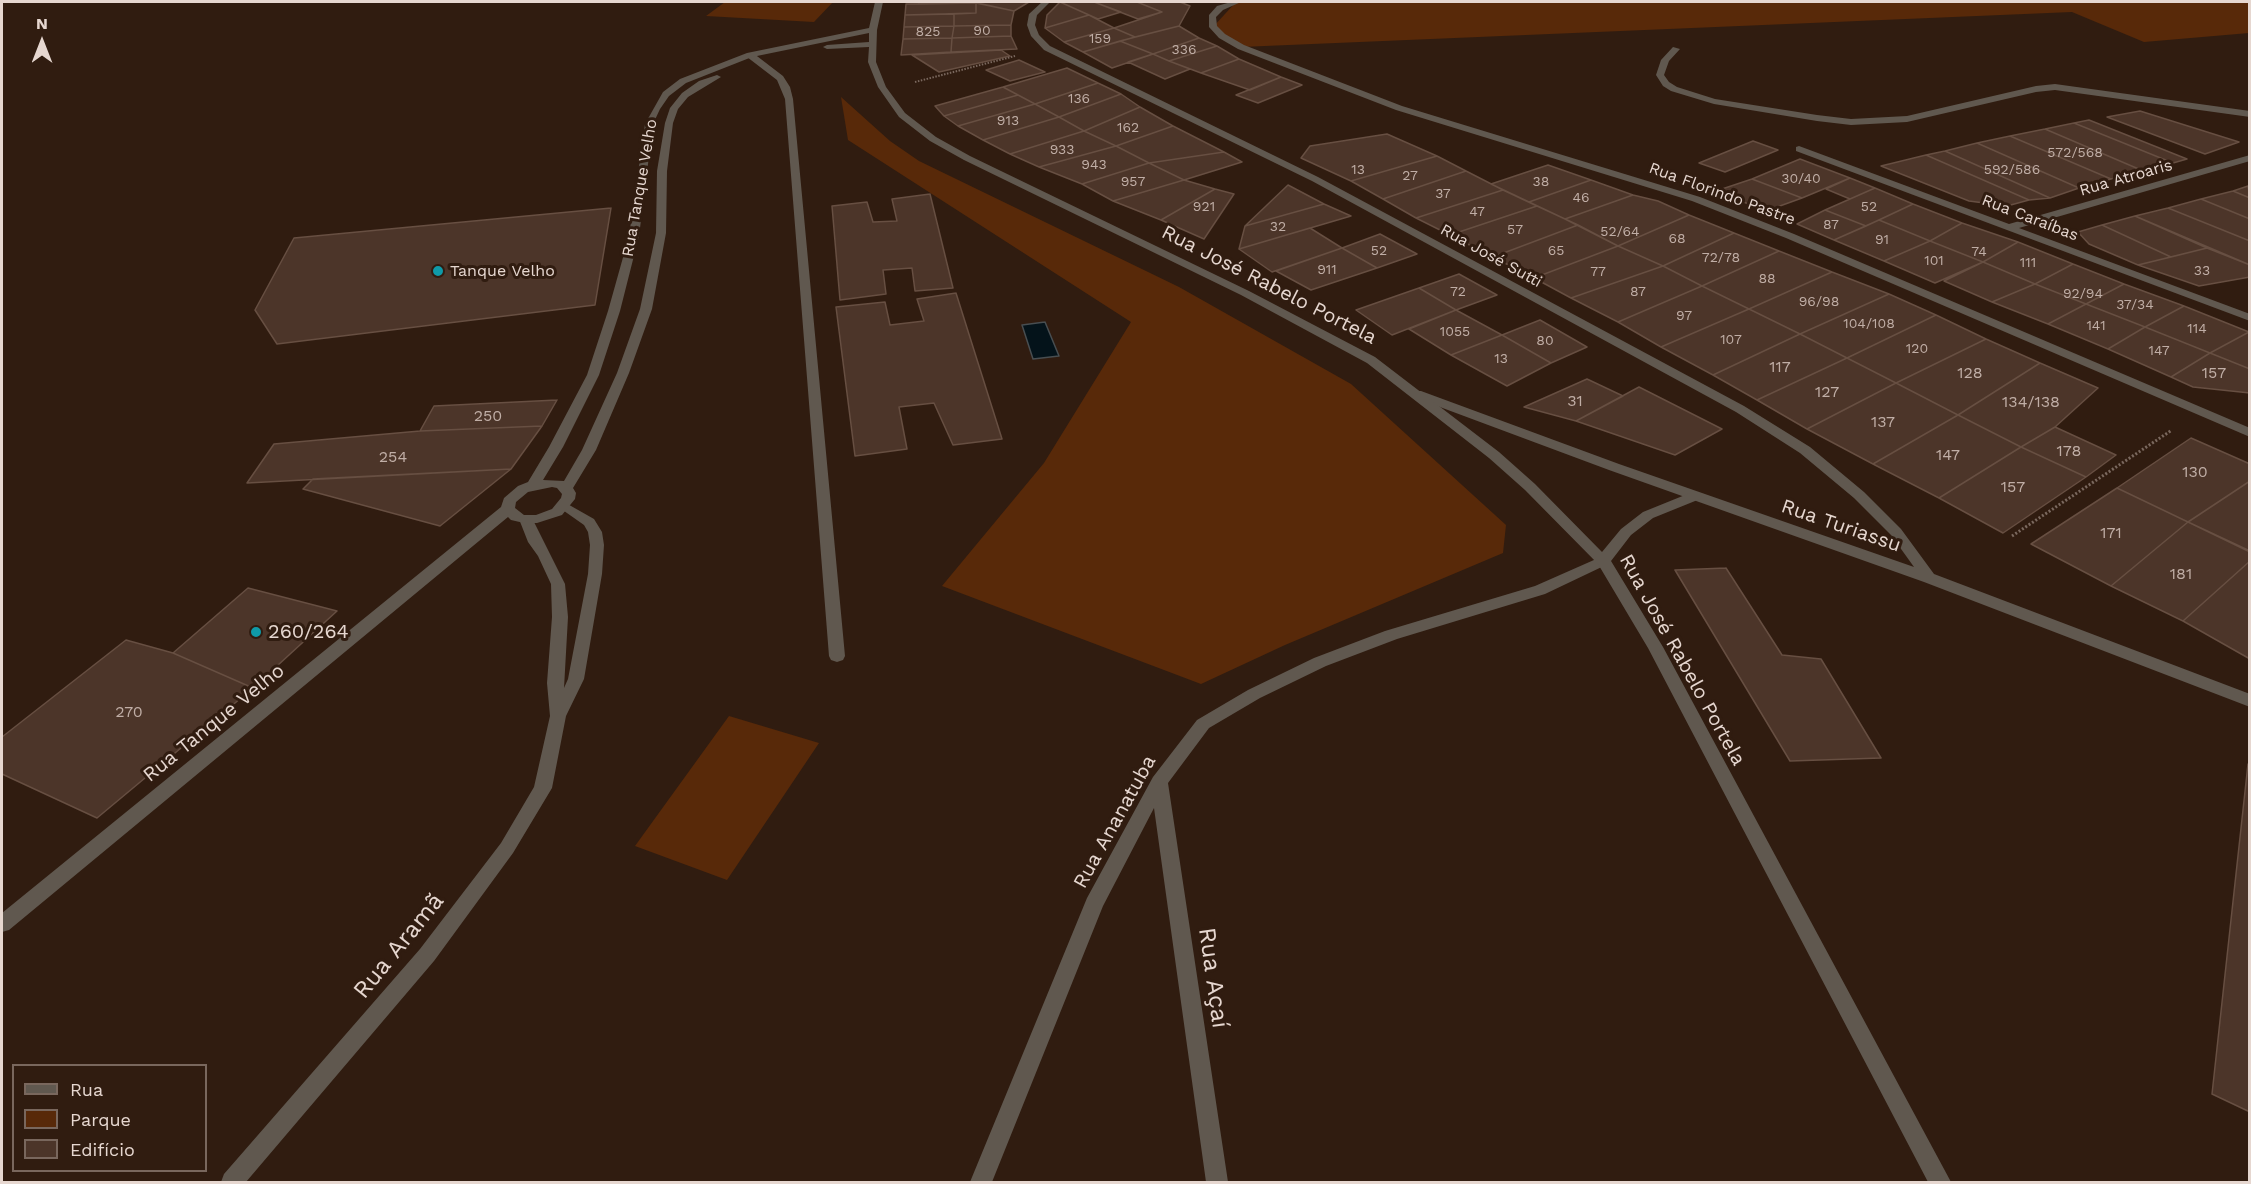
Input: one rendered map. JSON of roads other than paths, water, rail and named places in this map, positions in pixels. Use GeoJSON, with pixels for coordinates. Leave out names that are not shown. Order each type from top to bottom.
{"type":"FeatureCollection","features":[{"type":"Feature","properties":{"kind":"street","name":"Rua José Rabelo Portela"},"geometry":{"type":"LineString","coordinates":[[879,2],[873,30],[872,62],[882,87],[902,115],[933,139],[967,158],[1313,327],[1371,360],[1417,394],[1530,487],[1603,561],[1654,647],[1940,1182]]}},
{"type":"Feature","properties":{"kind":"street","name":"Rua José Sutti"},"geometry":{"type":"LineString","coordinates":[[1046,2],[1033,14],[1030,25],[1035,36],[1047,48],[1315,179],[1740,409],[1804,450],[1896,532],[1929,578]]}},
{"type":"Feature","properties":{"kind":"street","name":"Rua Florindo Pastre"},"geometry":{"type":"LineString","coordinates":[[1237,2],[1220,8],[1212,17],[1213,27],[1221,36],[1241,47],[1319,80],[1399,108],[1696,199],[1790,236],[2247,430]]}},
{"type":"Feature","properties":{"kind":"street","name":"Rua Tanque Velho"},"geometry":{"type":"LineString","coordinates":[[2,924],[508,509],[509,501],[515,494],[533,485],[556,447],[593,375],[614,311],[634,236],[649,124],[666,94],[683,81],[755,59],[873,30]]}},
{"type":"Feature","properties":{"kind":"street","name":"Rua Tanque Velho"},"geometry":{"type":"LineString","coordinates":[[566,488],[594,439],[623,374],[646,309],[662,233],[662,171],[669,123],[674,108],[685,94],[702,83],[755,59],[820,48],[872,44]]}},
{"type":"Feature","properties":{"kind":"street"},"geometry":{"type":"LineString","coordinates":[[1677,49],[1665,60],[1660,75],[1666,84],[1674,89],[1714,101],[1851,122],[1907,119],[2036,88],[2055,87],[2250,114]]}},
{"type":"Feature","properties":{"kind":"street"},"geometry":{"type":"LineString","coordinates":[[755,59],[780,78],[789,99],[837,656]]}},
{"type":"Feature","properties":{"kind":"street","name":"Rua Caraíbas"},"geometry":{"type":"LineString","coordinates":[[1799,149],[2250,318]]}},
{"type":"Feature","properties":{"kind":"street","name":"Rua Atroaris"},"geometry":{"type":"LineString","coordinates":[[2011,227],[2250,158]]}},
{"type":"Feature","properties":{"kind":"street","name":"Rua Turiassu"},"geometry":{"type":"LineString","coordinates":[[1417,394],[1695,496],[1929,578],[2250,701]]}},
{"type":"Feature","properties":{"kind":"street"},"geometry":{"type":"LineString","coordinates":[[508,509],[516,517],[526,519],[547,516],[564,506],[569,493],[566,488],[552,483],[533,485]]}},
{"type":"Feature","properties":{"kind":"street"},"geometry":{"type":"LineString","coordinates":[[1603,561],[1626,532],[1648,515],[1695,496]]}},
{"type":"Feature","properties":{"kind":"street","name":"Rua Aramã"},"geometry":{"type":"LineString","coordinates":[[232,1182],[427,955],[507,848],[543,788],[558,716],[576,679],[595,574],[597,545],[595,532],[589,522],[564,506]]}},
{"type":"Feature","properties":{"kind":"street","name":"Rua Aramã"},"geometry":{"type":"LineString","coordinates":[[526,519],[535,542],[545,555],[558,584],[560,617],[555,683],[558,716]]}},
{"type":"Feature","properties":{"kind":"street","name":"Rua Ananatuba"},"geometry":{"type":"LineString","coordinates":[[981,1182],[1094,904],[1159,782],[1203,724],[1254,694],[1320,662],[1392,635],[1540,590],[1603,561]]}},
{"type":"Feature","properties":{"kind":"street","name":"Rua Açaí"},"geometry":{"type":"LineString","coordinates":[[1159,782],[1216,1182]]}},
{"type":"Feature","properties":{"kind":"place","name":"Tanque Velho"},"geometry":{"type":"Point","coordinates":[438,271]}},
{"type":"Feature","properties":{"kind":"place","name":"260/264"},"geometry":{"type":"Point","coordinates":[256,632]}}]}
